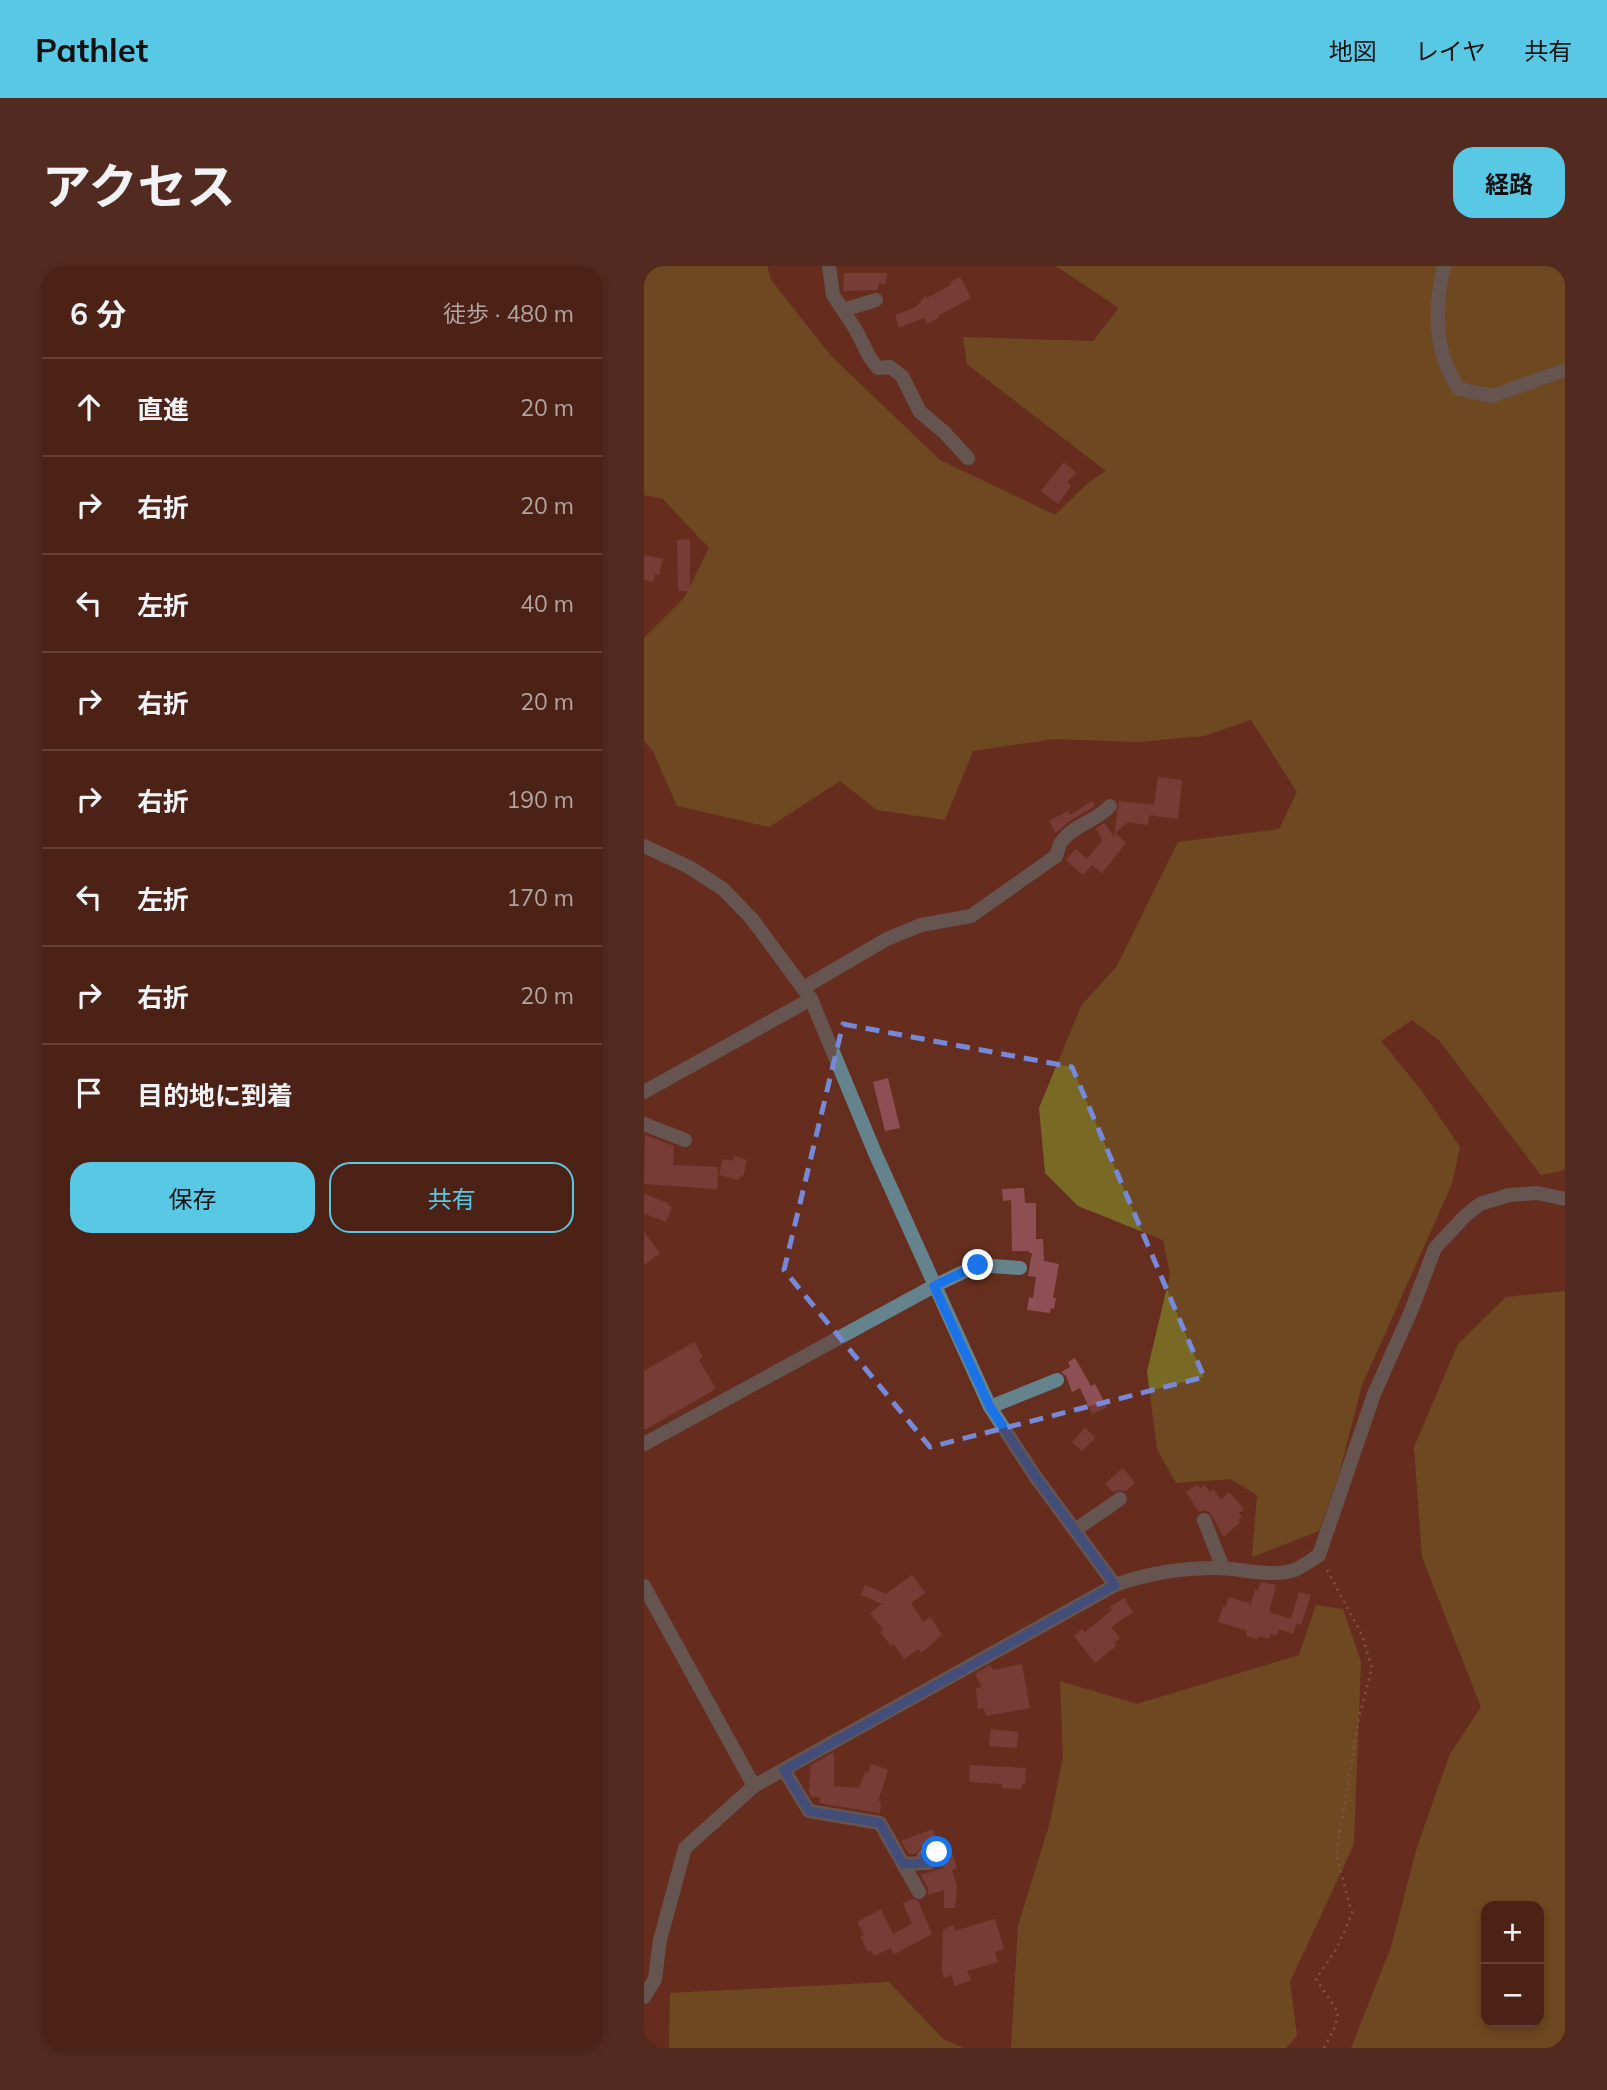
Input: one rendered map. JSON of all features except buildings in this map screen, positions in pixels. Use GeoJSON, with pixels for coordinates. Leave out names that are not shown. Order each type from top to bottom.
{"type":"FeatureCollection","features":[{"type":"Feature","properties":{"kind":"street"},"geometry":{"type":"LineString","coordinates":[[829,266],[833,295],[870,358],[878,368],[890,367],[902,376],[920,412],[944,432],[968,458]]}},
{"type":"Feature","properties":{"kind":"street"},"geometry":{"type":"LineString","coordinates":[[1444,266],[1436,329],[1448,374],[1459,389],[1492,396],[1565,370]]}},
{"type":"Feature","properties":{"kind":"street"},"geometry":{"type":"LineString","coordinates":[[843,310],[876,300]]}},
{"type":"Feature","properties":{"kind":"street"},"geometry":{"type":"LineString","coordinates":[[644,1092],[807,993],[887,939],[921,925],[971,916],[1056,856],[1062,840],[1101,816],[1110,806]]}},
{"type":"Feature","properties":{"kind":"street"},"geometry":{"type":"LineString","coordinates":[[644,846],[689,867],[723,889],[752,919],[807,993],[875,1153],[990,1407],[1035,1476],[1115,1585]]}},
{"type":"Feature","properties":{"kind":"street"},"geometry":{"type":"LineString","coordinates":[[644,1125],[685,1140]]}},
{"type":"Feature","properties":{"kind":"street"},"geometry":{"type":"LineString","coordinates":[[644,1997],[655,1979],[660,1940],[685,1849],[754,1786],[1115,1585],[1156,1573],[1223,1568],[1249,1572],[1292,1571],[1319,1555],[1374,1394],[1411,1311],[1435,1248],[1480,1204],[1509,1195],[1537,1193],[1565,1199]]}},
{"type":"Feature","properties":{"kind":"street"},"geometry":{"type":"LineString","coordinates":[[644,1444],[934,1286],[978,1265],[1020,1268]]}},
{"type":"Feature","properties":{"kind":"street"},"geometry":{"type":"LineString","coordinates":[[990,1407],[1057,1380]]}},
{"type":"Feature","properties":{"kind":"street"},"geometry":{"type":"LineString","coordinates":[[1074,1530],[1120,1499]]}},
{"type":"Feature","properties":{"kind":"street"},"geometry":{"type":"LineString","coordinates":[[1204,1520],[1223,1568]]}},
{"type":"Feature","properties":{"kind":"street"},"geometry":{"type":"LineString","coordinates":[[644,1586],[754,1786]]}},
{"type":"Feature","properties":{"kind":"street"},"geometry":{"type":"LineString","coordinates":[[784,1770],[809,1811],[880,1823],[919,1892]]}},
{"type":"Feature","properties":{"kind":"street"},"geometry":{"type":"LineString","coordinates":[[903,1864],[928,1863],[924,1856],[937,1852]]}},
{"type":"Feature","properties":{"kind":"path"},"geometry":{"type":"LineString","coordinates":[[1319,1555],[1362,1635],[1372,1668],[1359,1717],[1336,1854],[1352,1913],[1337,1948],[1317,1979],[1338,2012],[1335,2027],[1324,2048]]}},
{"type":"Feature","properties":{"kind":"highlighted area"},"geometry":{"type":"Polygon","coordinates":[[[843,1024],[1072,1067],[1204,1377],[930,1447],[784,1270],[843,1024]]]}},
{"type":"Feature","properties":{"kind":"shaded area"},"geometry":{"type":"Polygon","coordinates":[[[644,266],[767,266],[771,280],[831,356],[940,460],[1055,515],[1088,483],[1106,471],[967,364],[963,337],[1093,341],[1119,308],[1056,266],[1565,266],[1565,1170],[1541,1175],[1439,1040],[1412,1020],[1381,1041],[1421,1090],[1460,1147],[1452,1184],[1362,1385],[1339,1474],[1319,1531],[1252,1557],[1257,1495],[1230,1479],[1176,1483],[1157,1449],[1147,1371],[1170,1275],[1163,1240],[1078,1206],[1045,1173],[1039,1108],[1081,1006],[1117,966],[1178,842],[1279,829],[1297,792],[1251,720],[1204,736],[1138,742],[1054,739],[973,751],[945,820],[877,810],[840,781],[769,827],[677,806],[653,751],[644,741],[644,638],[684,598],[709,548],[663,499],[644,495],[644,266]]]}},
{"type":"Feature","properties":{"kind":"shaded area"},"geometry":{"type":"Polygon","coordinates":[[[1565,1291],[1565,2048],[1351,2048],[1391,1947],[1417,1847],[1450,1754],[1481,1707],[1422,1557],[1414,1447],[1458,1344],[1506,1297],[1565,1291]]]}},
{"type":"Feature","properties":{"kind":"shaded area"},"geometry":{"type":"Polygon","coordinates":[[[1316,1605],[1343,1609],[1361,1662],[1354,1844],[1290,1982],[1297,2036],[1286,2048],[1011,2048],[1018,1926],[1050,1822],[1063,1757],[1060,1681],[1137,1704],[1299,1655],[1316,1605]]]}},
{"type":"Feature","properties":{"kind":"shaded area"},"geometry":{"type":"Polygon","coordinates":[[[889,1982],[943,2039],[964,2048],[669,2048],[670,1993],[889,1982]]]}},
{"type":"Feature","properties":{"kind":"route"},"geometry":{"type":"LineString","coordinates":[[937,1852],[924,1856],[928,1863],[903,1864],[880,1823],[809,1811],[784,1770],[1115,1585],[1035,1476],[990,1407],[934,1286],[978,1265]]}}]}
